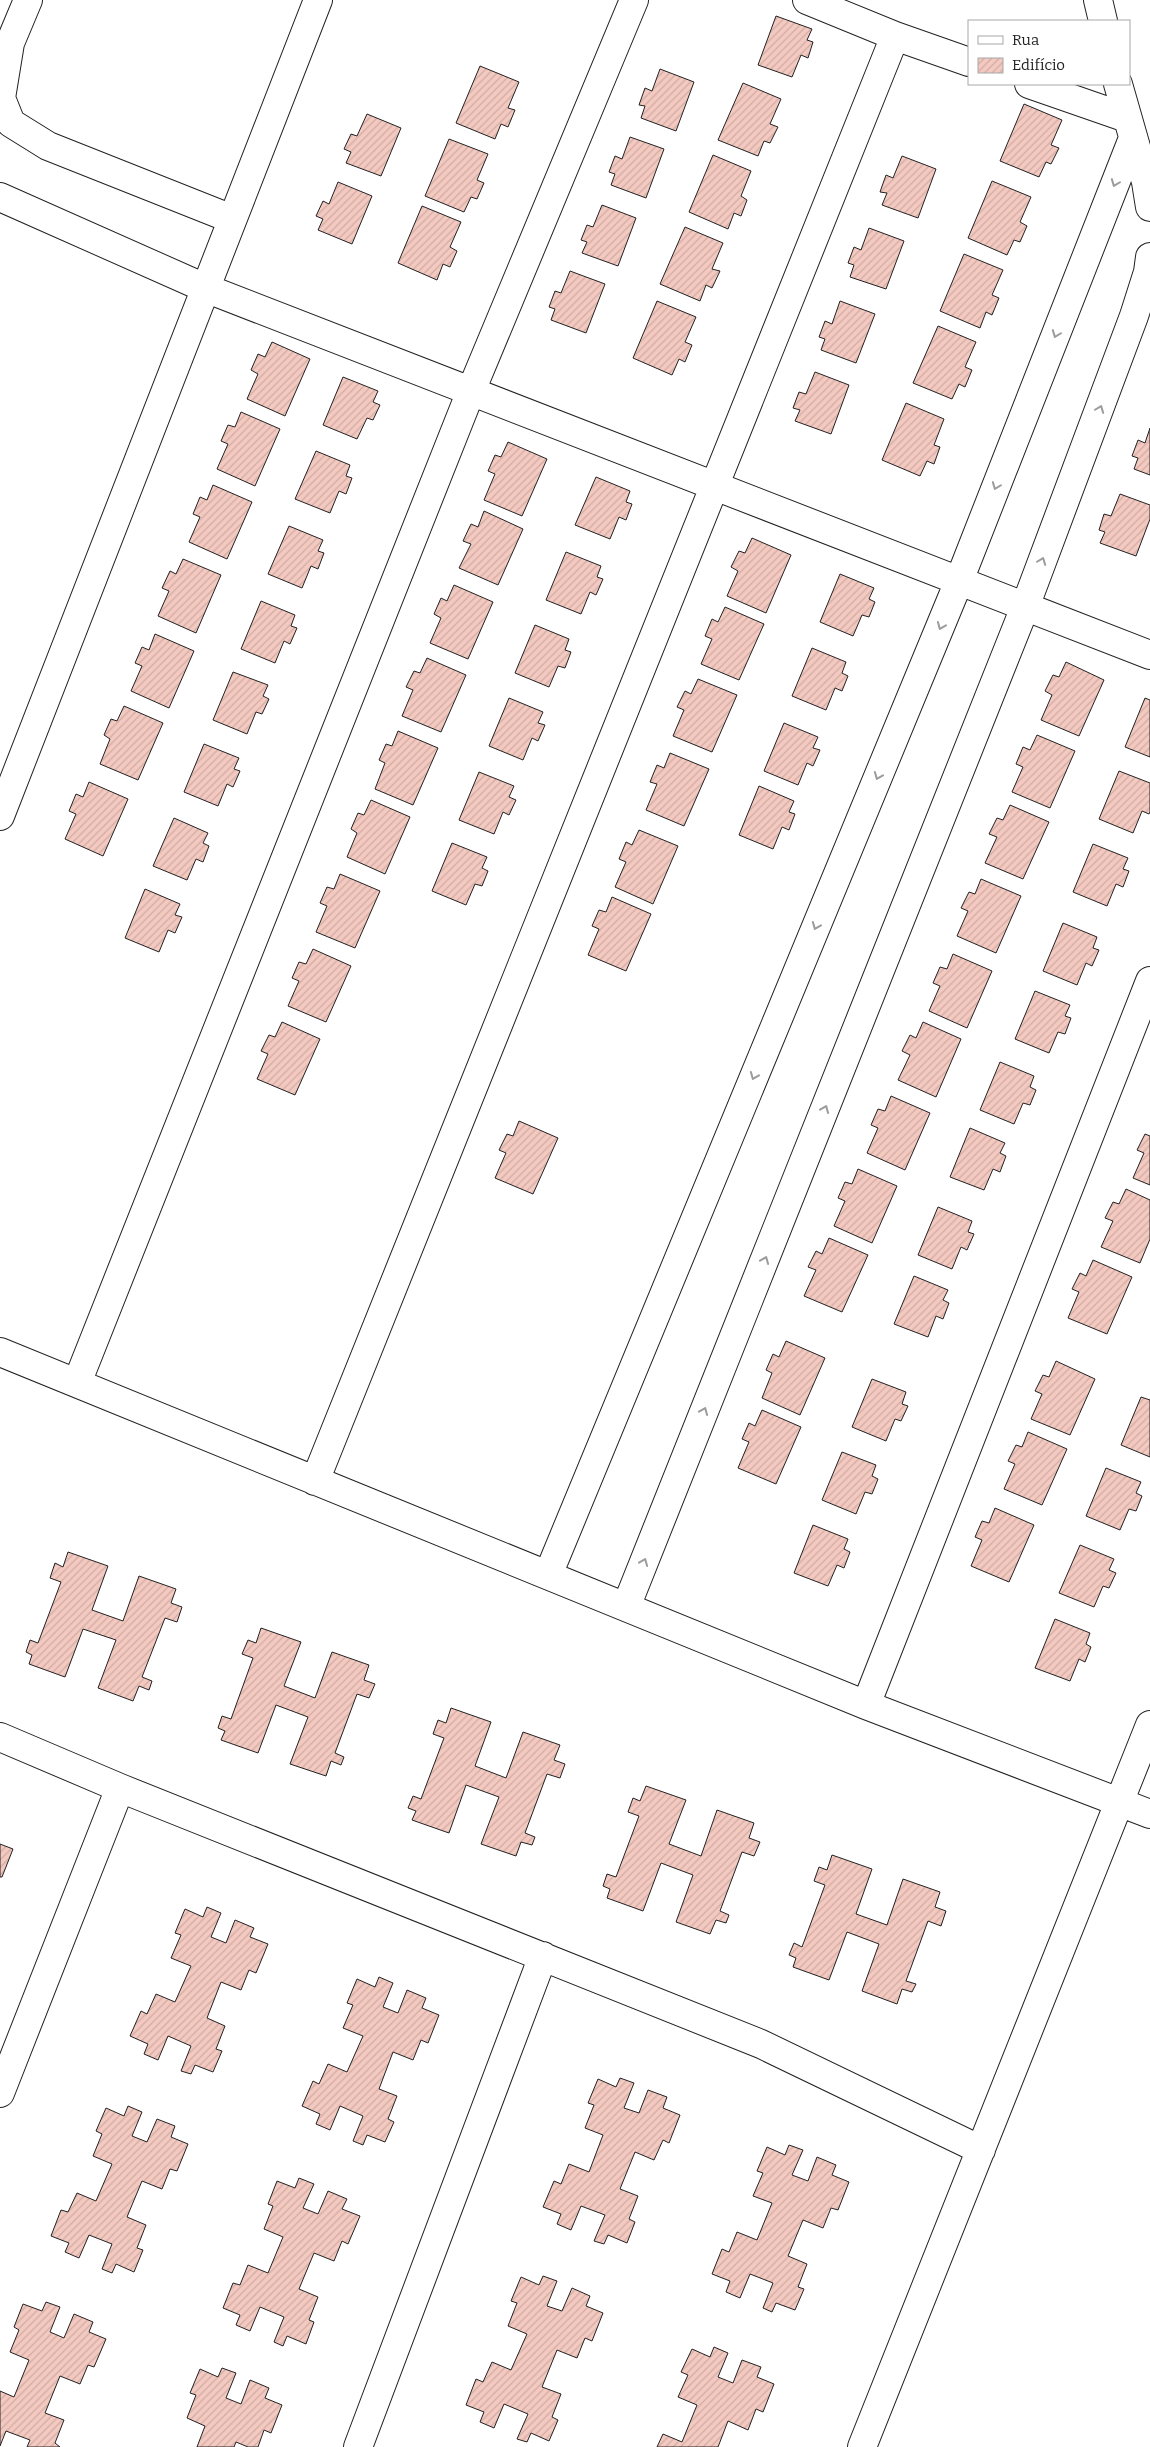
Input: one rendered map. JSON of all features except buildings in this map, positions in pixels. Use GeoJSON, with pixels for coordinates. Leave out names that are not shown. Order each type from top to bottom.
{"type":"FeatureCollection","features":[{"type":"Feature","properties":{"kind":"street"},"geometry":{"type":"LineString","coordinates":[[28,0],[10,43],[0,98],[6,120],[48,146],[232,219]]}},
{"type":"Feature","properties":{"kind":"street"},"geometry":{"type":"LineString","coordinates":[[0,816],[318,0]]}},
{"type":"Feature","properties":{"kind":"street"},"geometry":{"type":"LineString","coordinates":[[77,1383],[471,391],[634,0]]}},
{"type":"Feature","properties":{"kind":"street"},"geometry":{"type":"LineString","coordinates":[[807,0],[895,36],[968,62]]}},
{"type":"Feature","properties":{"kind":"street"},"geometry":{"type":"LineString","coordinates":[[1098,0],[1104,20]]}},
{"type":"Feature","properties":{"kind":"street"},"geometry":{"type":"LineString","coordinates":[[315,1480],[895,36]]}},
{"type":"Feature","properties":{"kind":"street"},"geometry":{"type":"LineString","coordinates":[[1031,85],[1130,128]]}},
{"type":"Feature","properties":{"kind":"street"},"geometry":{"type":"LineString","coordinates":[[1118,85],[1146,182],[1150,207]]}},
{"type":"Feature","properties":{"kind":"street"},"geometry":{"type":"LineString","coordinates":[[548,1576],[959,581],[1130,128]]}},
{"type":"Feature","properties":{"kind":"street"},"geometry":{"type":"LineString","coordinates":[[0,197],[206,288],[1150,655]]}},
{"type":"Feature","properties":{"kind":"street"},"geometry":{"type":"LineString","coordinates":[[626,1607],[1025,607],[1134,316],[1148,272],[1150,257]]}},
{"type":"Feature","properties":{"kind":"street"},"geometry":{"type":"LineString","coordinates":[[866,1705],[1150,981]]}},
{"type":"Feature","properties":{"kind":"street"},"geometry":{"type":"LineString","coordinates":[[0,1352],[866,1705],[1150,1814]]}},
{"type":"Feature","properties":{"kind":"street"},"geometry":{"type":"LineString","coordinates":[[862,2447],[1150,1725]]}},
{"type":"Feature","properties":{"kind":"street"},"geometry":{"type":"LineString","coordinates":[[0,1737],[120,1788],[761,2044],[981,2150]]}},
{"type":"Feature","properties":{"kind":"street"},"geometry":{"type":"LineString","coordinates":[[0,2093],[120,1788]]}},
{"type":"Feature","properties":{"kind":"street"},"geometry":{"type":"LineString","coordinates":[[358,2447],[543,1956]]}}]}
